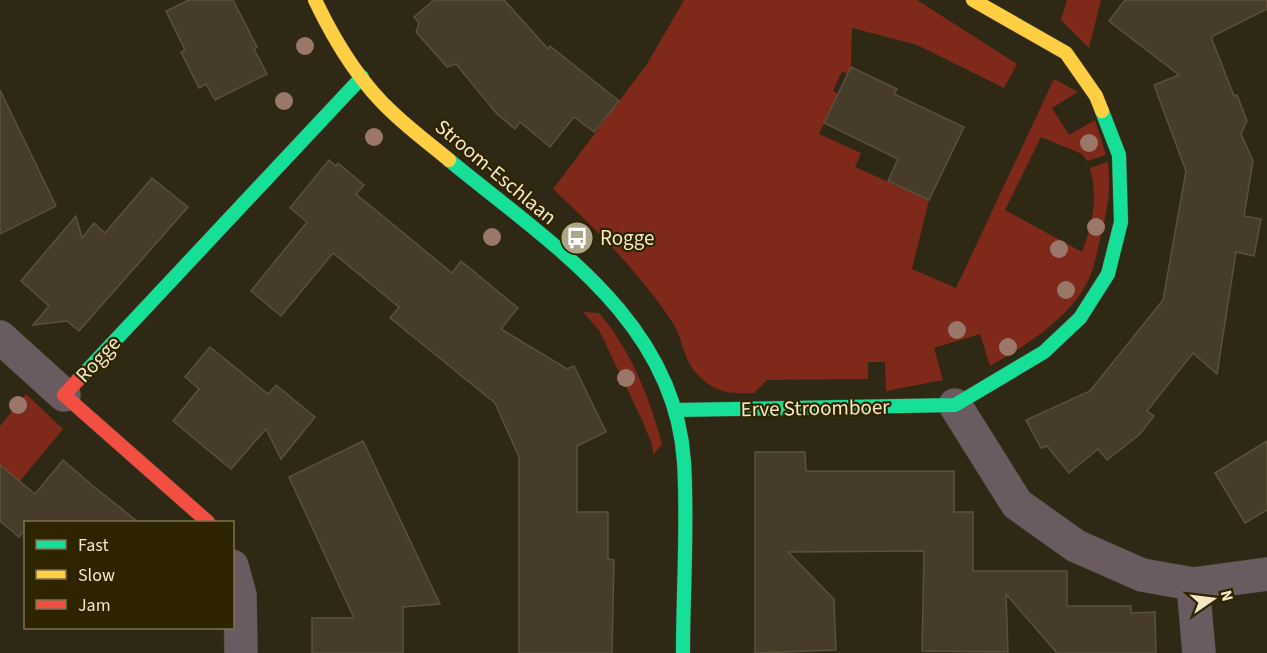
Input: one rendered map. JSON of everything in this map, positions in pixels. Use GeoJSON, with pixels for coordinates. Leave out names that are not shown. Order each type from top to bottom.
{"type":"FeatureCollection","features":[{"type":"Feature","properties":{"kind":"street","name":"Stroom-Eschlaan"},"geometry":{"type":"LineString","coordinates":[[315,0],[330,31],[362,77],[391,112],[597,282],[632,324],[660,370],[675,410],[684,462],[683,653]]}},
{"type":"Feature","properties":{"kind":"street","name":"Erve Stroomboer"},"geometry":{"type":"LineString","coordinates":[[675,410],[955,405],[1044,352],[1080,318],[1108,274],[1121,222],[1119,155],[1096,96],[1066,53],[973,0]]}},
{"type":"Feature","properties":{"kind":"street","name":"Rogge"},"geometry":{"type":"LineString","coordinates":[[207,521],[64,395],[362,77]]}},
{"type":"Feature","properties":{"kind":"street"},"geometry":{"type":"LineString","coordinates":[[0,337],[64,395]]}},
{"type":"Feature","properties":{"kind":"street"},"geometry":{"type":"LineString","coordinates":[[955,405],[1017,504],[1076,546],[1142,575],[1193,584],[1246,579],[1267,574]]}},
{"type":"Feature","properties":{"kind":"street"},"geometry":{"type":"LineString","coordinates":[[234,573],[240,595],[241,653]]}},
{"type":"Feature","properties":{"kind":"street"},"geometry":{"type":"LineString","coordinates":[[1193,584],[1200,653]]}},
{"type":"Feature","properties":{"kind":"shaded area"},"geometry":{"type":"Polygon","coordinates":[[[684,0],[917,0],[1017,64],[1004,88],[917,45],[852,28],[851,67],[847,74],[842,71],[833,91],[838,94],[819,134],[861,153],[855,167],[929,200],[912,269],[956,288],[1054,79],[1078,92],[1052,108],[1069,135],[1095,120],[1106,155],[1087,161],[1082,154],[1041,137],[1005,210],[1082,252],[1089,231],[1094,200],[1090,168],[1108,162],[1108,199],[1096,258],[1085,286],[1075,301],[1049,327],[1019,349],[990,366],[980,334],[934,348],[943,380],[886,391],[885,362],[868,362],[868,379],[767,380],[754,393],[722,391],[709,385],[692,368],[673,323],[632,269],[553,189],[647,64],[684,0]]]}},
{"type":"Feature","properties":{"kind":"shaded area"},"geometry":{"type":"Polygon","coordinates":[[[1067,0],[1101,0],[1089,48],[1061,20],[1067,0]]]}},
{"type":"Feature","properties":{"kind":"shaded area"},"geometry":{"type":"Polygon","coordinates":[[[583,312],[599,313],[621,343],[638,375],[662,444],[653,455],[652,444],[641,418],[599,330],[583,312]]]}},
{"type":"Feature","properties":{"kind":"shaded area"},"geometry":{"type":"Polygon","coordinates":[[[26,394],[63,429],[0,505],[0,426],[26,394]]]}},
{"type":"Feature","properties":{"kind":"building"},"geometry":{"type":"Polygon","coordinates":[[[189,0],[233,0],[257,47],[254,49],[267,74],[215,100],[206,84],[199,88],[181,52],[185,50],[166,11],[189,0]]]}},
{"type":"Feature","properties":{"kind":"building"},"geometry":{"type":"Polygon","coordinates":[[[434,0],[504,0],[548,49],[550,46],[619,101],[594,132],[574,117],[550,147],[520,122],[515,129],[497,114],[456,64],[447,67],[416,32],[419,23],[414,17],[434,0]]]}},
{"type":"Feature","properties":{"kind":"building"},"geometry":{"type":"Polygon","coordinates":[[[1125,0],[1267,0],[1267,9],[1211,37],[1234,96],[1237,95],[1247,121],[1241,134],[1253,161],[1244,216],[1261,219],[1254,256],[1236,252],[1217,374],[1193,353],[1147,411],[1154,416],[1140,434],[1107,460],[1098,449],[1069,473],[1047,446],[1041,448],[1026,420],[1090,391],[1163,300],[1186,171],[1154,85],[1179,75],[1109,21],[1125,0]]]}},
{"type":"Feature","properties":{"kind":"building"},"geometry":{"type":"Polygon","coordinates":[[[851,67],[897,89],[894,94],[964,127],[929,200],[888,181],[898,159],[824,123],[851,67]]]}},
{"type":"Feature","properties":{"kind":"building"},"geometry":{"type":"Polygon","coordinates":[[[0,90],[56,206],[0,234],[0,90]]]}},
{"type":"Feature","properties":{"kind":"building"},"geometry":{"type":"Polygon","coordinates":[[[329,160],[336,166],[338,163],[364,185],[356,194],[452,273],[461,261],[518,308],[501,329],[567,369],[574,366],[606,432],[577,446],[577,512],[608,512],[608,559],[614,560],[612,653],[519,653],[519,457],[495,403],[390,318],[399,307],[333,253],[281,316],[251,291],[307,222],[290,208],[329,160]]]}},
{"type":"Feature","properties":{"kind":"building"},"geometry":{"type":"Polygon","coordinates":[[[152,178],[188,207],[79,331],[67,321],[33,325],[49,306],[21,281],[76,216],[82,238],[94,223],[105,233],[152,178]]]}},
{"type":"Feature","properties":{"kind":"building"},"geometry":{"type":"Polygon","coordinates":[[[210,347],[268,394],[276,385],[315,417],[281,459],[266,429],[231,469],[173,421],[199,389],[185,377],[210,347]]]}},
{"type":"Feature","properties":{"kind":"building"},"geometry":{"type":"Polygon","coordinates":[[[363,441],[440,604],[403,607],[403,653],[312,653],[312,618],[354,618],[289,477],[363,441]]]}},
{"type":"Feature","properties":{"kind":"building"},"geometry":{"type":"Polygon","coordinates":[[[1267,441],[1267,510],[1245,523],[1215,473],[1267,441]]]}},
{"type":"Feature","properties":{"kind":"building"},"geometry":{"type":"Polygon","coordinates":[[[755,452],[805,452],[806,471],[954,471],[954,512],[973,512],[973,571],[1067,571],[1067,606],[1131,606],[1131,613],[1155,612],[1156,653],[1057,653],[1006,594],[1008,652],[922,651],[924,551],[788,552],[834,599],[836,650],[755,653],[755,452]]]}},
{"type":"Feature","properties":{"kind":"building"},"geometry":{"type":"Polygon","coordinates":[[[63,460],[137,521],[24,521],[24,531],[19,537],[0,521],[0,465],[35,494],[63,460]]]}},
{"type":"Feature","properties":{"kind":"traffic: fast"},"geometry":{"type":"LineString","coordinates":[[78,380],[362,77]]}},
{"type":"Feature","properties":{"kind":"traffic: fast"},"geometry":{"type":"LineString","coordinates":[[675,410],[955,405],[1044,352],[1080,318],[1108,274],[1121,222],[1119,155],[1102,111]]}},
{"type":"Feature","properties":{"kind":"traffic: fast"},"geometry":{"type":"LineString","coordinates":[[449,160],[564,254],[600,288],[632,326],[657,366],[675,412],[684,462],[683,653]]}},
{"type":"Feature","properties":{"kind":"traffic: slow"},"geometry":{"type":"LineString","coordinates":[[315,0],[339,45],[359,75],[400,119],[449,160]]}},
{"type":"Feature","properties":{"kind":"traffic: slow"},"geometry":{"type":"LineString","coordinates":[[973,0],[1066,53],[1096,96],[1102,111]]}},
{"type":"Feature","properties":{"kind":"traffic: jam"},"geometry":{"type":"LineString","coordinates":[[78,380],[64,395],[207,521]]}},
{"type":"Feature","properties":{"kind":"place","name":"Rogge"},"geometry":{"type":"Point","coordinates":[577,238]}}]}
